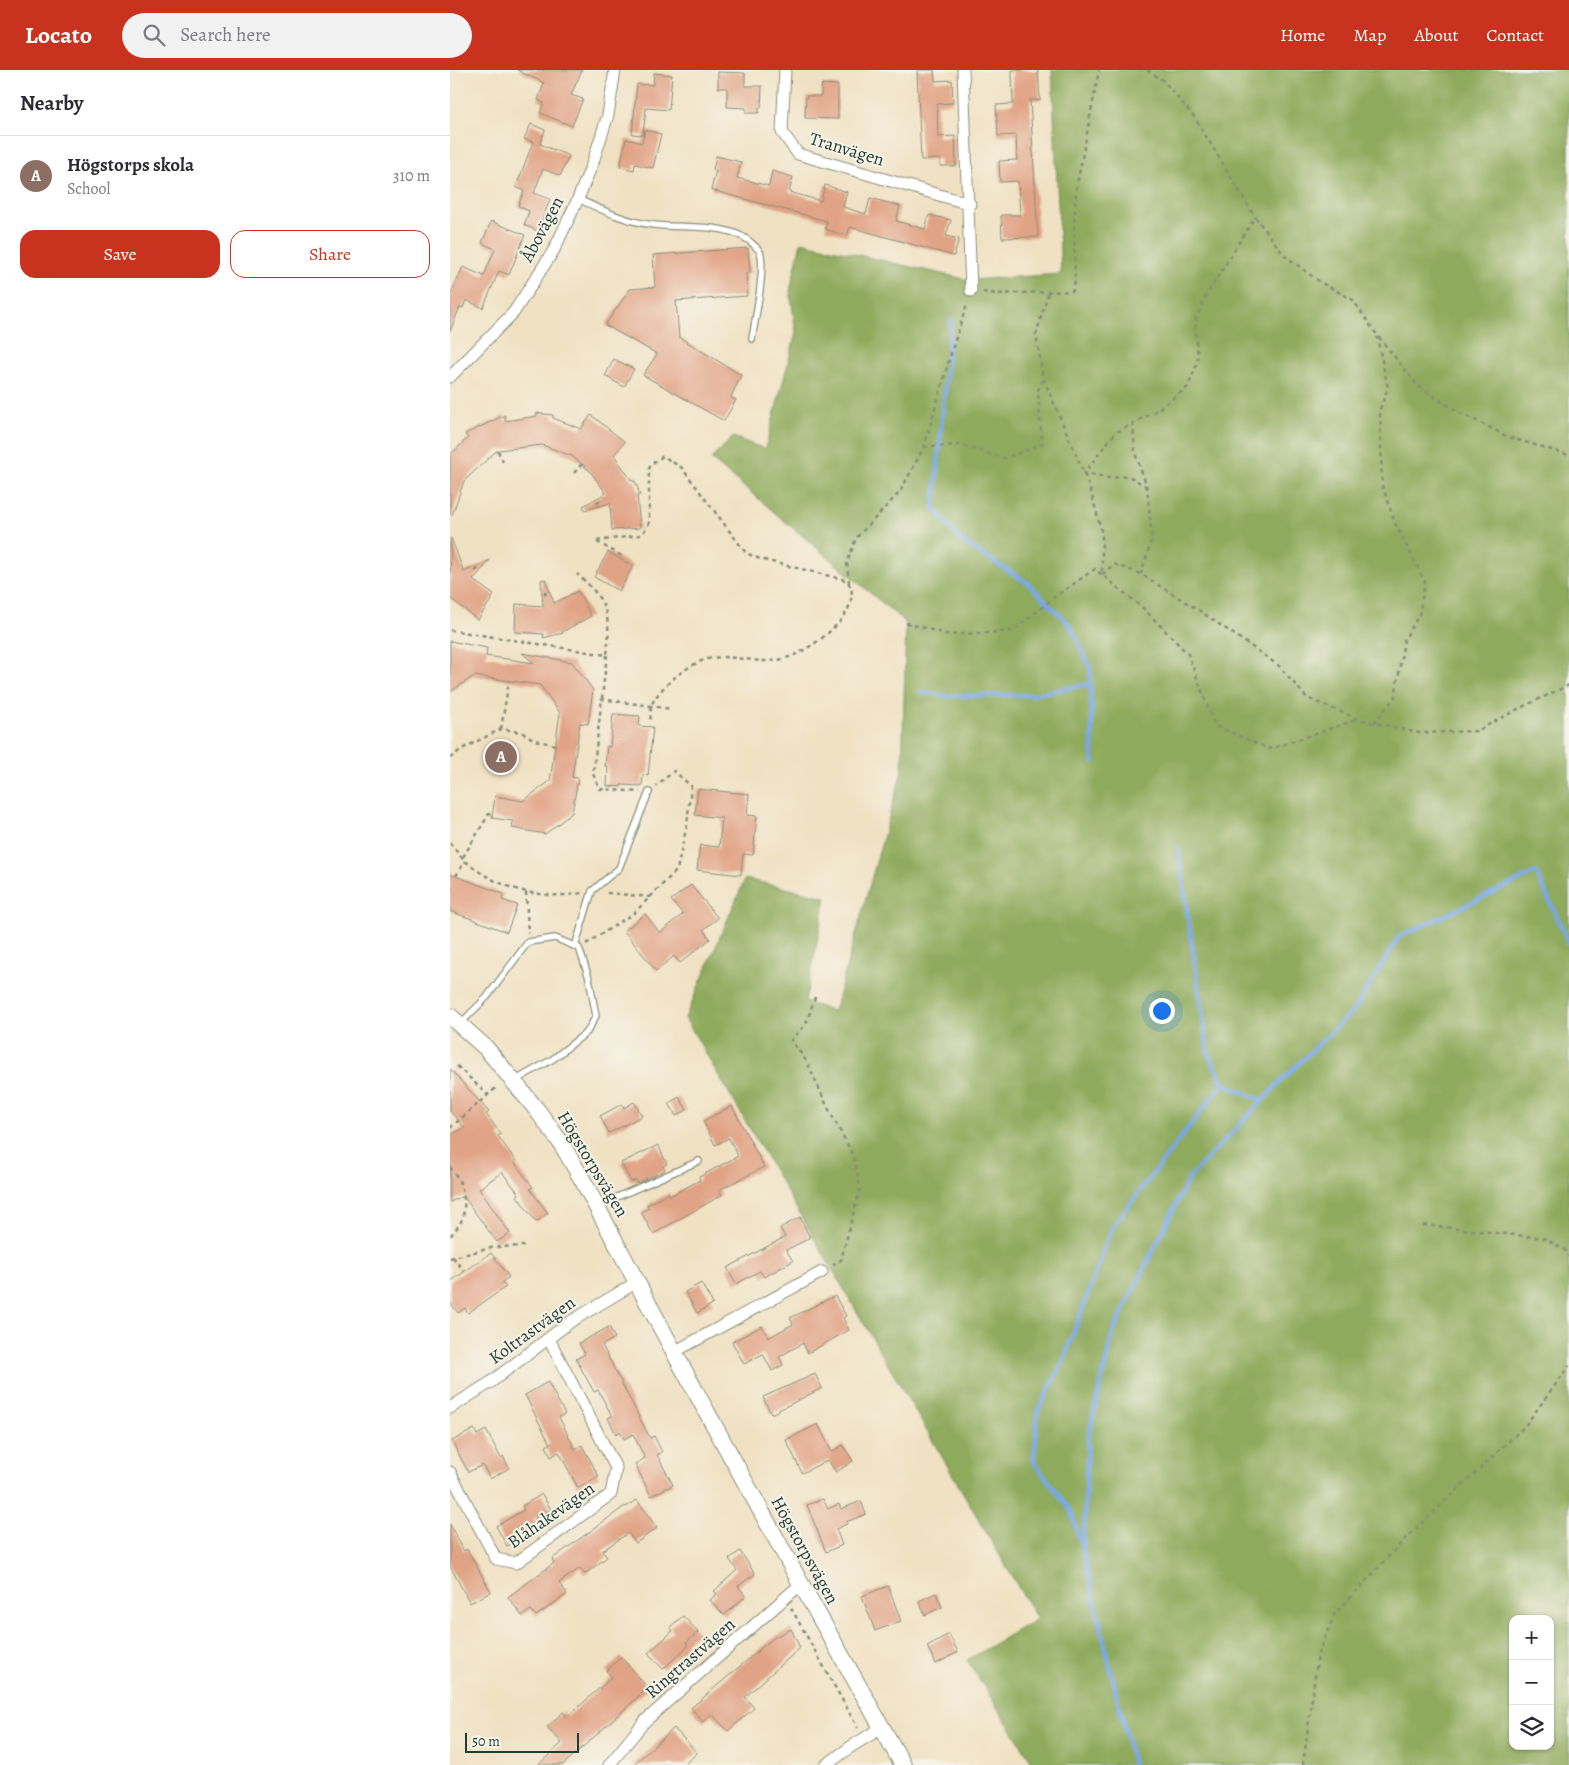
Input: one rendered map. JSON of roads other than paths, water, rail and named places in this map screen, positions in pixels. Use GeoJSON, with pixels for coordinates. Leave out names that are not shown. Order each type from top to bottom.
{"type":"FeatureCollection","features":[{"type":"Feature","properties":{"kind":"street","name":"Åbovägen"},"geometry":{"type":"LineString","coordinates":[[450,377],[514,312],[554,250],[593,162],[608,116],[615,70]]}},
{"type":"Feature","properties":{"kind":"street","name":"Tranvägen"},"geometry":{"type":"LineString","coordinates":[[785,70],[782,132],[798,154],[970,204]]}},
{"type":"Feature","properties":{"kind":"street"},"geometry":{"type":"LineString","coordinates":[[963,70],[970,204],[972,291]]}},
{"type":"Feature","properties":{"kind":"street","name":"Högstorpsvägen"},"geometry":{"type":"LineString","coordinates":[[455,1020],[486,1048],[537,1110],[561,1143],[597,1206],[674,1352],[801,1584],[903,1765]]}},
{"type":"Feature","properties":{"kind":"street"},"geometry":{"type":"LineString","coordinates":[[674,1352],[822,1272]]}},
{"type":"Feature","properties":{"kind":"street","name":"Koltrastvägen"},"geometry":{"type":"LineString","coordinates":[[450,1408],[491,1382],[570,1322],[637,1282]]}},
{"type":"Feature","properties":{"kind":"street","name":"Blåhakevägen"},"geometry":{"type":"LineString","coordinates":[[450,1472],[496,1559],[516,1563],[611,1494],[616,1468],[549,1339]]}},
{"type":"Feature","properties":{"kind":"street","name":"Ringtrastvägen"},"geometry":{"type":"LineString","coordinates":[[609,1765],[645,1721],[801,1584]]}},
{"type":"Feature","properties":{"kind":"street"},"geometry":{"type":"LineString","coordinates":[[826,1765],[883,1727]]}},
{"type":"Feature","properties":{"kind":"lane"},"geometry":{"type":"LineString","coordinates":[[578,199],[607,213],[653,225],[691,226],[729,232],[748,238],[760,252],[762,274],[752,339]]}},
{"type":"Feature","properties":{"kind":"lane"},"geometry":{"type":"LineString","coordinates":[[512,1079],[553,1059],[587,1032],[596,1016],[589,978],[577,948],[592,891],[619,868],[649,792]]}},
{"type":"Feature","properties":{"kind":"lane"},"geometry":{"type":"LineString","coordinates":[[455,1020],[487,997],[528,942],[555,938],[577,948]]}},
{"type":"Feature","properties":{"kind":"lane"},"geometry":{"type":"LineString","coordinates":[[597,1206],[699,1161]]}},
{"type":"Feature","properties":{"kind":"waterway"},"geometry":{"type":"LineString","coordinates":[[951,320],[934,508],[961,541],[1028,583],[1070,625],[1090,668],[1093,762]]}},
{"type":"Feature","properties":{"kind":"waterway"},"geometry":{"type":"LineString","coordinates":[[921,692],[947,696],[1032,695],[1090,684]]}},
{"type":"Feature","properties":{"kind":"waterway"},"geometry":{"type":"LineString","coordinates":[[1178,848],[1208,1053],[1223,1083],[1263,1101]]}},
{"type":"Feature","properties":{"kind":"waterway"},"geometry":{"type":"LineString","coordinates":[[1133,1765],[1083,1552],[1088,1438],[1113,1332],[1189,1178],[1282,1080],[1355,1009],[1399,937],[1536,872],[1569,943]]}},
{"type":"Feature","properties":{"kind":"waterway"},"geometry":{"type":"LineString","coordinates":[[1082,1548],[1071,1511],[1034,1462],[1038,1411],[1063,1362],[1113,1226],[1223,1083]]}},
{"type":"Feature","properties":{"kind":"place","name":"Högstorps skola"},"geometry":{"type":"Point","coordinates":[501,757]}}]}
